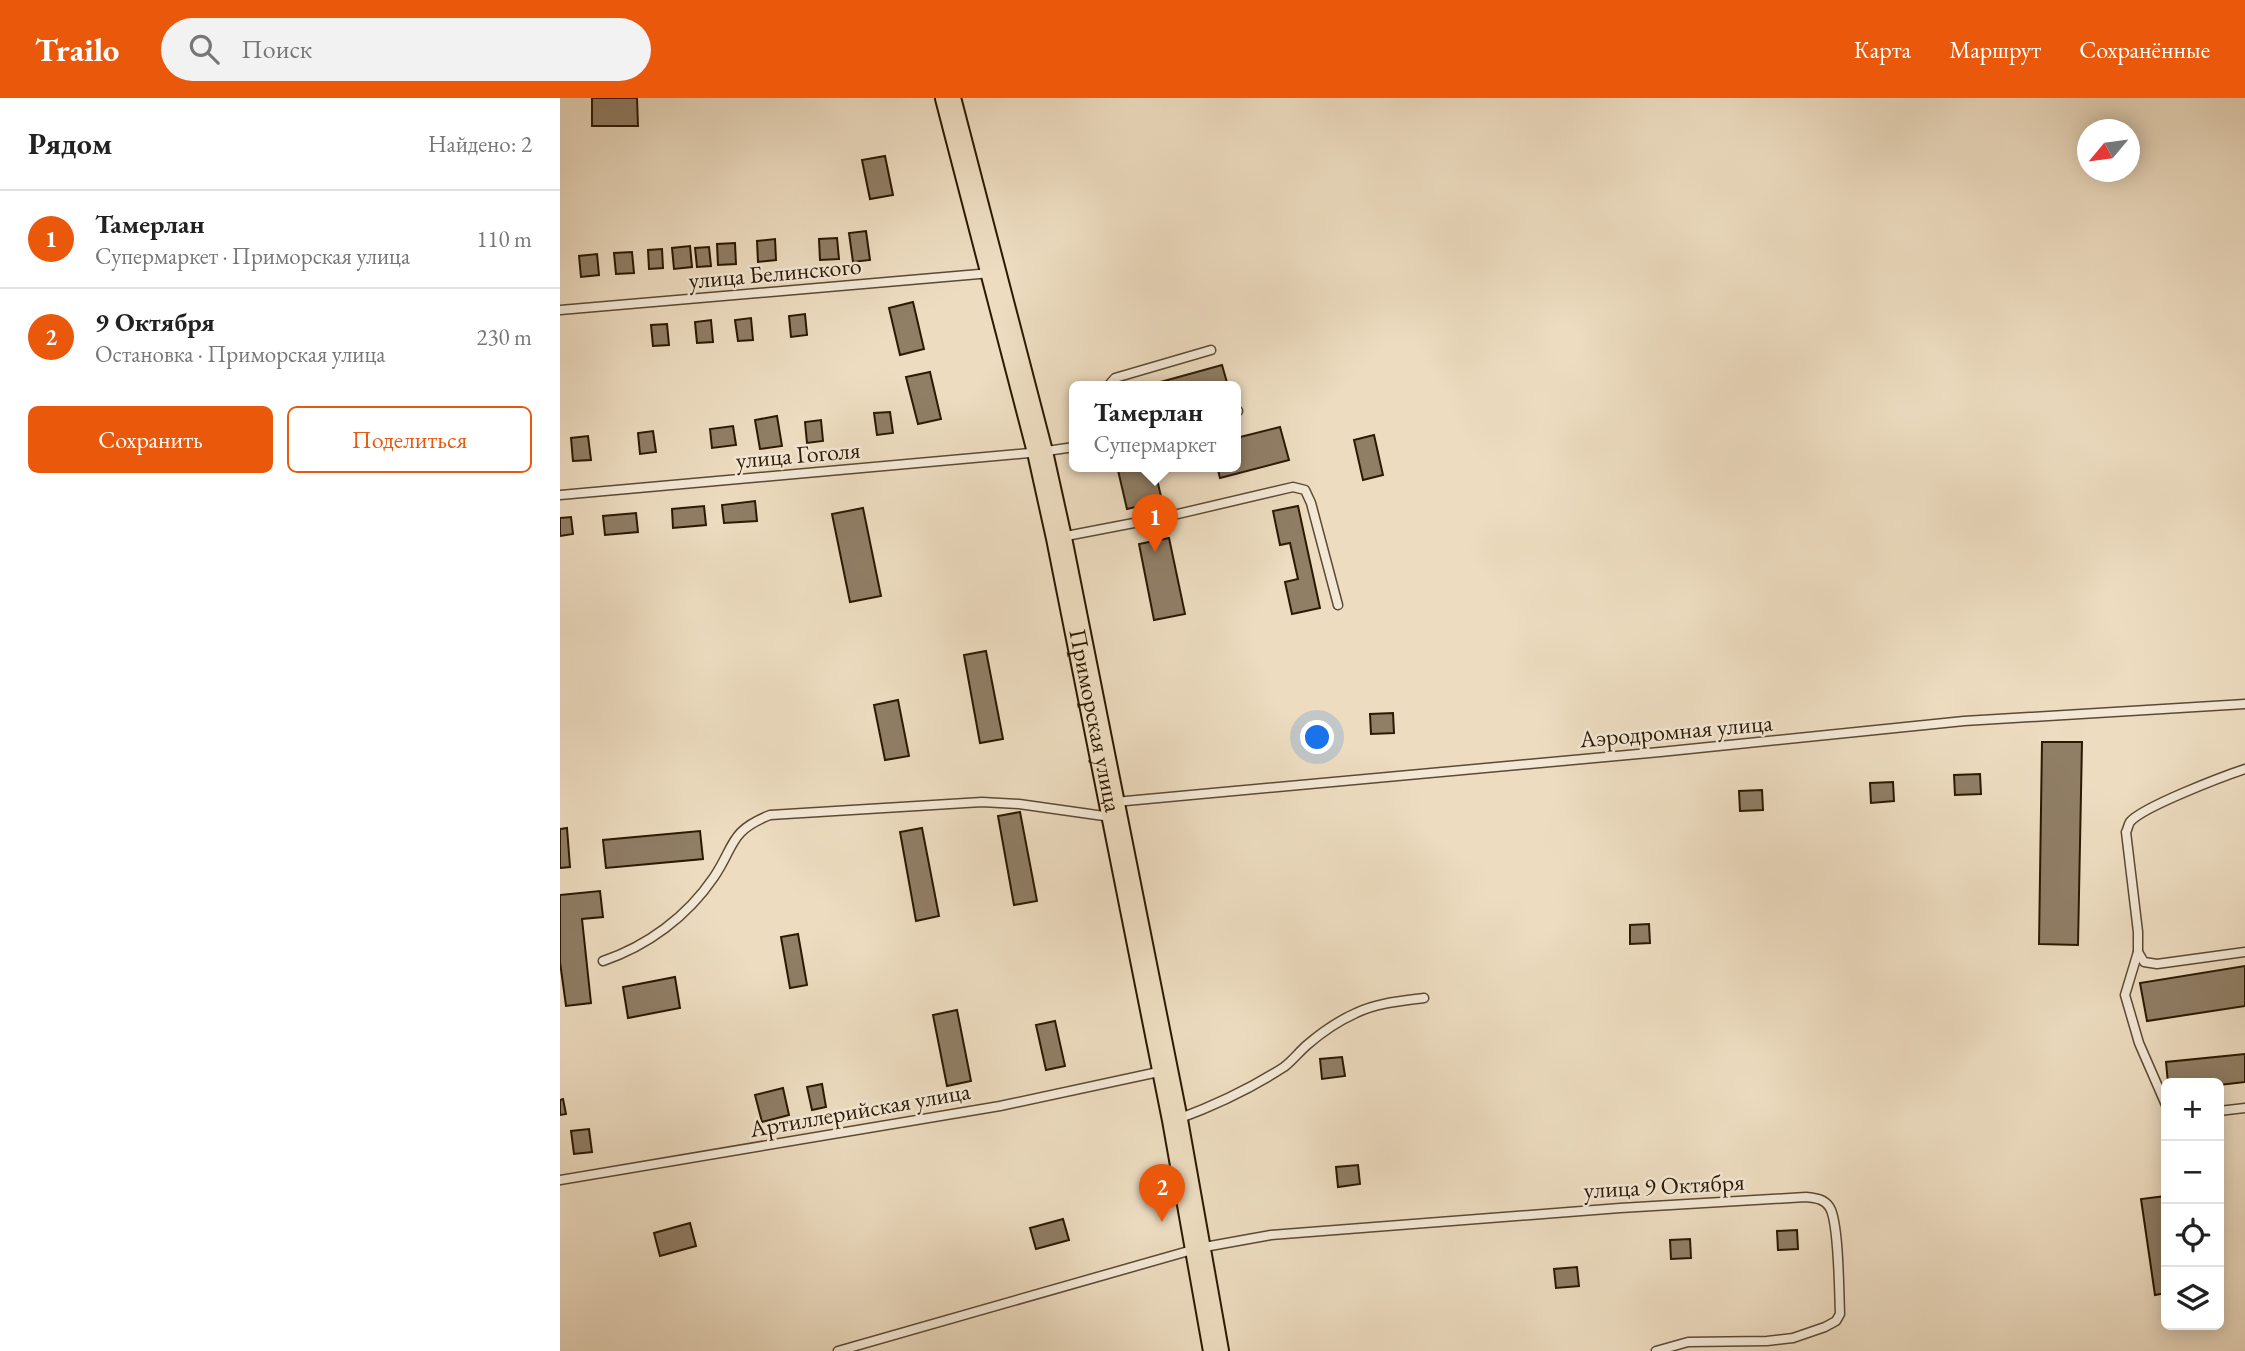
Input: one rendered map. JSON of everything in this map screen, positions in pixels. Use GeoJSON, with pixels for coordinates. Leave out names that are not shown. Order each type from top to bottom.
{"type":"FeatureCollection","features":[{"type":"Feature","properties":{"kind":"main road","name":"Приморская улица"},"geometry":{"type":"LineString","coordinates":[[948,98],[1040,453],[1059,538],[1175,1120],[1216,1351]]}},
{"type":"Feature","properties":{"kind":"lane","name":"улица Белинского"},"geometry":{"type":"LineString","coordinates":[[560,310],[994,273]]}},
{"type":"Feature","properties":{"kind":"lane"},"geometry":{"type":"LineString","coordinates":[[1112,381],[1211,350]]}},
{"type":"Feature","properties":{"kind":"lane","name":"улица Гоголя"},"geometry":{"type":"LineString","coordinates":[[560,495],[1040,453],[1069,448]]}},
{"type":"Feature","properties":{"kind":"lane"},"geometry":{"type":"LineString","coordinates":[[1059,538],[1293,487],[1305,490],[1311,503],[1338,605]]}},
{"type":"Feature","properties":{"kind":"lane","name":"Аэродромная улица"},"geometry":{"type":"LineString","coordinates":[[603,961],[629,952],[665,928],[714,877],[736,838],[751,822],[770,815],[982,802],[1112,810],[1964,721],[2245,704]]}},
{"type":"Feature","properties":{"kind":"lane"},"geometry":{"type":"LineString","coordinates":[[2161,1094],[2139,1043],[2125,995],[2138,952],[2126,832],[2131,821],[2152,808],[2217,778],[2245,769]]}},
{"type":"Feature","properties":{"kind":"lane"},"geometry":{"type":"LineString","coordinates":[[2138,952],[2144,962],[2157,964],[2245,952]]}},
{"type":"Feature","properties":{"kind":"lane"},"geometry":{"type":"LineString","coordinates":[[1175,1120],[1232,1098],[1287,1065],[1337,1022],[1358,1011],[1424,998]]}},
{"type":"Feature","properties":{"kind":"lane","name":"Артиллерийская улица"},"geometry":{"type":"LineString","coordinates":[[560,1180],[1000,1106],[1165,1070]]}},
{"type":"Feature","properties":{"kind":"lane"},"geometry":{"type":"LineString","coordinates":[[2224,1110],[2245,1108]]}},
{"type":"Feature","properties":{"kind":"lane","name":"улица 9 Октября"},"geometry":{"type":"LineString","coordinates":[[1199,1248],[1270,1235],[1620,1208],[1806,1197],[1817,1198],[1831,1209],[1835,1225],[1840,1314],[1836,1321],[1793,1338],[1688,1342],[1656,1351]]}},
{"type":"Feature","properties":{"kind":"lane"},"geometry":{"type":"LineString","coordinates":[[838,1351],[1199,1248]]}},
{"type":"Feature","properties":{"kind":"building"},"geometry":{"type":"Polygon","coordinates":[[[592,98],[637,98],[638,126],[592,126],[592,98]]]}},
{"type":"Feature","properties":{"kind":"building"},"geometry":{"type":"Polygon","coordinates":[[[885,156],[893,195],[870,199],[862,160],[885,156]]]}},
{"type":"Feature","properties":{"kind":"building"},"geometry":{"type":"Polygon","coordinates":[[[866,231],[870,260],[853,262],[849,233],[866,231]]]}},
{"type":"Feature","properties":{"kind":"building"},"geometry":{"type":"Polygon","coordinates":[[[837,238],[839,259],[820,260],[819,239],[837,238]]]}},
{"type":"Feature","properties":{"kind":"building"},"geometry":{"type":"Polygon","coordinates":[[[775,239],[776,260],[758,262],[757,241],[775,239]]]}},
{"type":"Feature","properties":{"kind":"building"},"geometry":{"type":"Polygon","coordinates":[[[735,243],[736,264],[718,265],[717,244],[735,243]]]}},
{"type":"Feature","properties":{"kind":"building"},"geometry":{"type":"Polygon","coordinates":[[[690,246],[692,267],[674,269],[672,248],[690,246]]]}},
{"type":"Feature","properties":{"kind":"building"},"geometry":{"type":"Polygon","coordinates":[[[709,247],[711,266],[697,267],[695,248],[709,247]]]}},
{"type":"Feature","properties":{"kind":"building"},"geometry":{"type":"Polygon","coordinates":[[[662,249],[663,268],[649,269],[648,250],[662,249]]]}},
{"type":"Feature","properties":{"kind":"building"},"geometry":{"type":"Polygon","coordinates":[[[632,252],[634,273],[616,274],[614,253],[632,252]]]}},
{"type":"Feature","properties":{"kind":"building"},"geometry":{"type":"Polygon","coordinates":[[[597,254],[599,275],[581,277],[579,256],[597,254]]]}},
{"type":"Feature","properties":{"kind":"building"},"geometry":{"type":"Polygon","coordinates":[[[913,302],[924,349],[900,355],[889,308],[913,302]]]}},
{"type":"Feature","properties":{"kind":"building"},"geometry":{"type":"Polygon","coordinates":[[[805,314],[807,335],[791,337],[789,316],[805,314]]]}},
{"type":"Feature","properties":{"kind":"building"},"geometry":{"type":"Polygon","coordinates":[[[751,318],[753,340],[738,341],[735,320],[751,318]]]}},
{"type":"Feature","properties":{"kind":"building"},"geometry":{"type":"Polygon","coordinates":[[[711,320],[713,342],[697,343],[695,322],[711,320]]]}},
{"type":"Feature","properties":{"kind":"building"},"geometry":{"type":"Polygon","coordinates":[[[667,324],[669,345],[653,346],[651,325],[667,324]]]}},
{"type":"Feature","properties":{"kind":"building"},"geometry":{"type":"Polygon","coordinates":[[[1222,365],[1227,381],[1164,381],[1222,365]]]}},
{"type":"Feature","properties":{"kind":"building"},"geometry":{"type":"Polygon","coordinates":[[[930,372],[941,419],[918,424],[906,377],[930,372]]]}},
{"type":"Feature","properties":{"kind":"building"},"geometry":{"type":"Polygon","coordinates":[[[890,412],[893,433],[877,435],[874,413],[890,412]]]}},
{"type":"Feature","properties":{"kind":"building"},"geometry":{"type":"Polygon","coordinates":[[[777,416],[782,446],[760,449],[755,420],[777,416]]]}},
{"type":"Feature","properties":{"kind":"building"},"geometry":{"type":"Polygon","coordinates":[[[821,420],[823,441],[807,443],[805,422],[821,420]]]}},
{"type":"Feature","properties":{"kind":"building"},"geometry":{"type":"Polygon","coordinates":[[[733,426],[736,445],[712,448],[710,429],[733,426]]]}},
{"type":"Feature","properties":{"kind":"building"},"geometry":{"type":"Polygon","coordinates":[[[1280,427],[1289,460],[1220,478],[1218,472],[1241,472],[1241,437],[1280,427]]]}},
{"type":"Feature","properties":{"kind":"building"},"geometry":{"type":"Polygon","coordinates":[[[653,431],[656,452],[640,454],[638,433],[653,431]]]}},
{"type":"Feature","properties":{"kind":"building"},"geometry":{"type":"Polygon","coordinates":[[[1374,435],[1383,475],[1363,480],[1354,440],[1374,435]]]}},
{"type":"Feature","properties":{"kind":"building"},"geometry":{"type":"Polygon","coordinates":[[[588,436],[591,460],[573,461],[571,438],[588,436]]]}},
{"type":"Feature","properties":{"kind":"building"},"geometry":{"type":"Polygon","coordinates":[[[1118,472],[1155,472],[1162,501],[1127,509],[1118,472]]]}},
{"type":"Feature","properties":{"kind":"building"},"geometry":{"type":"Polygon","coordinates":[[[755,501],[757,521],[724,523],[722,505],[755,501]]]}},
{"type":"Feature","properties":{"kind":"building"},"geometry":{"type":"Polygon","coordinates":[[[704,506],[706,525],[673,528],[672,509],[704,506]]]}},
{"type":"Feature","properties":{"kind":"building"},"geometry":{"type":"Polygon","coordinates":[[[1298,506],[1320,608],[1292,614],[1285,582],[1298,579],[1290,543],[1280,545],[1273,511],[1298,506]]]}},
{"type":"Feature","properties":{"kind":"building"},"geometry":{"type":"Polygon","coordinates":[[[863,508],[881,596],[850,602],[832,514],[863,508]]]}},
{"type":"Feature","properties":{"kind":"building"},"geometry":{"type":"Polygon","coordinates":[[[636,513],[638,532],[605,535],[603,516],[636,513]]]}},
{"type":"Feature","properties":{"kind":"building"},"geometry":{"type":"Polygon","coordinates":[[[571,517],[573,534],[560,536],[560,518],[571,517]]]}},
{"type":"Feature","properties":{"kind":"building"},"geometry":{"type":"Polygon","coordinates":[[[1169,538],[1185,614],[1154,620],[1139,544],[1169,538]]]}},
{"type":"Feature","properties":{"kind":"building"},"geometry":{"type":"Polygon","coordinates":[[[986,651],[1003,739],[980,743],[964,655],[986,651]]]}},
{"type":"Feature","properties":{"kind":"building"},"geometry":{"type":"Polygon","coordinates":[[[898,700],[909,756],[885,760],[874,705],[898,700]]]}},
{"type":"Feature","properties":{"kind":"building"},"geometry":{"type":"Polygon","coordinates":[[[1393,713],[1394,733],[1371,734],[1370,714],[1393,713]]]}},
{"type":"Feature","properties":{"kind":"building"},"geometry":{"type":"Polygon","coordinates":[[[2042,742],[2082,742],[2078,945],[2039,944],[2042,742]]]}},
{"type":"Feature","properties":{"kind":"building"},"geometry":{"type":"Polygon","coordinates":[[[1980,774],[1981,794],[1955,795],[1954,775],[1980,774]]]}},
{"type":"Feature","properties":{"kind":"building"},"geometry":{"type":"Polygon","coordinates":[[[1893,782],[1894,801],[1871,803],[1870,783],[1893,782]]]}},
{"type":"Feature","properties":{"kind":"building"},"geometry":{"type":"Polygon","coordinates":[[[1762,790],[1763,810],[1740,811],[1739,791],[1762,790]]]}},
{"type":"Feature","properties":{"kind":"building"},"geometry":{"type":"Polygon","coordinates":[[[1020,812],[1037,901],[1014,905],[998,816],[1020,812]]]}},
{"type":"Feature","properties":{"kind":"building"},"geometry":{"type":"Polygon","coordinates":[[[567,828],[570,867],[560,868],[560,829],[567,828]]]}},
{"type":"Feature","properties":{"kind":"building"},"geometry":{"type":"Polygon","coordinates":[[[922,828],[939,916],[916,921],[900,832],[922,828]]]}},
{"type":"Feature","properties":{"kind":"building"},"geometry":{"type":"Polygon","coordinates":[[[700,831],[703,859],[606,868],[603,840],[700,831]]]}},
{"type":"Feature","properties":{"kind":"building"},"geometry":{"type":"Polygon","coordinates":[[[600,891],[603,917],[582,919],[591,1003],[566,1006],[560,962],[560,895],[600,891]]]}},
{"type":"Feature","properties":{"kind":"building"},"geometry":{"type":"Polygon","coordinates":[[[1649,924],[1650,943],[1630,944],[1630,925],[1649,924]]]}},
{"type":"Feature","properties":{"kind":"building"},"geometry":{"type":"Polygon","coordinates":[[[798,934],[807,985],[790,988],[781,937],[798,934]]]}},
{"type":"Feature","properties":{"kind":"building"},"geometry":{"type":"Polygon","coordinates":[[[2245,966],[2245,1006],[2147,1021],[2140,983],[2245,966]]]}},
{"type":"Feature","properties":{"kind":"building"},"geometry":{"type":"Polygon","coordinates":[[[675,977],[680,1008],[628,1018],[623,987],[675,977]]]}},
{"type":"Feature","properties":{"kind":"building"},"geometry":{"type":"Polygon","coordinates":[[[957,1010],[971,1081],[947,1086],[933,1015],[957,1010]]]}},
{"type":"Feature","properties":{"kind":"building"},"geometry":{"type":"Polygon","coordinates":[[[1055,1021],[1065,1066],[1046,1070],[1036,1025],[1055,1021]]]}},
{"type":"Feature","properties":{"kind":"building"},"geometry":{"type":"Polygon","coordinates":[[[2245,1054],[2245,1082],[2224,1084],[2224,1078],[2168,1078],[2166,1062],[2245,1054]]]}},
{"type":"Feature","properties":{"kind":"building"},"geometry":{"type":"Polygon","coordinates":[[[1342,1057],[1345,1076],[1322,1079],[1320,1059],[1342,1057]]]}},
{"type":"Feature","properties":{"kind":"building"},"geometry":{"type":"Polygon","coordinates":[[[822,1084],[826,1107],[812,1110],[807,1087],[822,1084]]]}},
{"type":"Feature","properties":{"kind":"building"},"geometry":{"type":"Polygon","coordinates":[[[783,1088],[789,1115],[762,1122],[755,1095],[783,1088]]]}},
{"type":"Feature","properties":{"kind":"building"},"geometry":{"type":"Polygon","coordinates":[[[563,1099],[566,1114],[560,1115],[560,1100],[563,1099]]]}},
{"type":"Feature","properties":{"kind":"building"},"geometry":{"type":"Polygon","coordinates":[[[589,1129],[592,1152],[574,1154],[571,1131],[589,1129]]]}},
{"type":"Feature","properties":{"kind":"building"},"geometry":{"type":"Polygon","coordinates":[[[1358,1165],[1360,1184],[1338,1187],[1336,1167],[1358,1165]]]}},
{"type":"Feature","properties":{"kind":"building"},"geometry":{"type":"Polygon","coordinates":[[[2161,1197],[2161,1294],[2155,1295],[2141,1199],[2161,1197]]]}},
{"type":"Feature","properties":{"kind":"building"},"geometry":{"type":"Polygon","coordinates":[[[1063,1219],[1069,1240],[1036,1249],[1030,1228],[1063,1219]]]}},
{"type":"Feature","properties":{"kind":"building"},"geometry":{"type":"Polygon","coordinates":[[[690,1223],[696,1246],[660,1256],[654,1233],[690,1223]]]}},
{"type":"Feature","properties":{"kind":"building"},"geometry":{"type":"Polygon","coordinates":[[[1797,1230],[1798,1249],[1778,1250],[1777,1231],[1797,1230]]]}},
{"type":"Feature","properties":{"kind":"building"},"geometry":{"type":"Polygon","coordinates":[[[1690,1239],[1691,1258],[1671,1259],[1670,1240],[1690,1239]]]}},
{"type":"Feature","properties":{"kind":"building"},"geometry":{"type":"Polygon","coordinates":[[[1577,1267],[1579,1286],[1556,1288],[1554,1269],[1577,1267]]]}},
{"type":"Feature","properties":{"kind":"place","name":"Тамерлан"},"geometry":{"type":"Point","coordinates":[1155,552]}},
{"type":"Feature","properties":{"kind":"place","name":"9 Октября"},"geometry":{"type":"Point","coordinates":[1162,1222]}}]}
